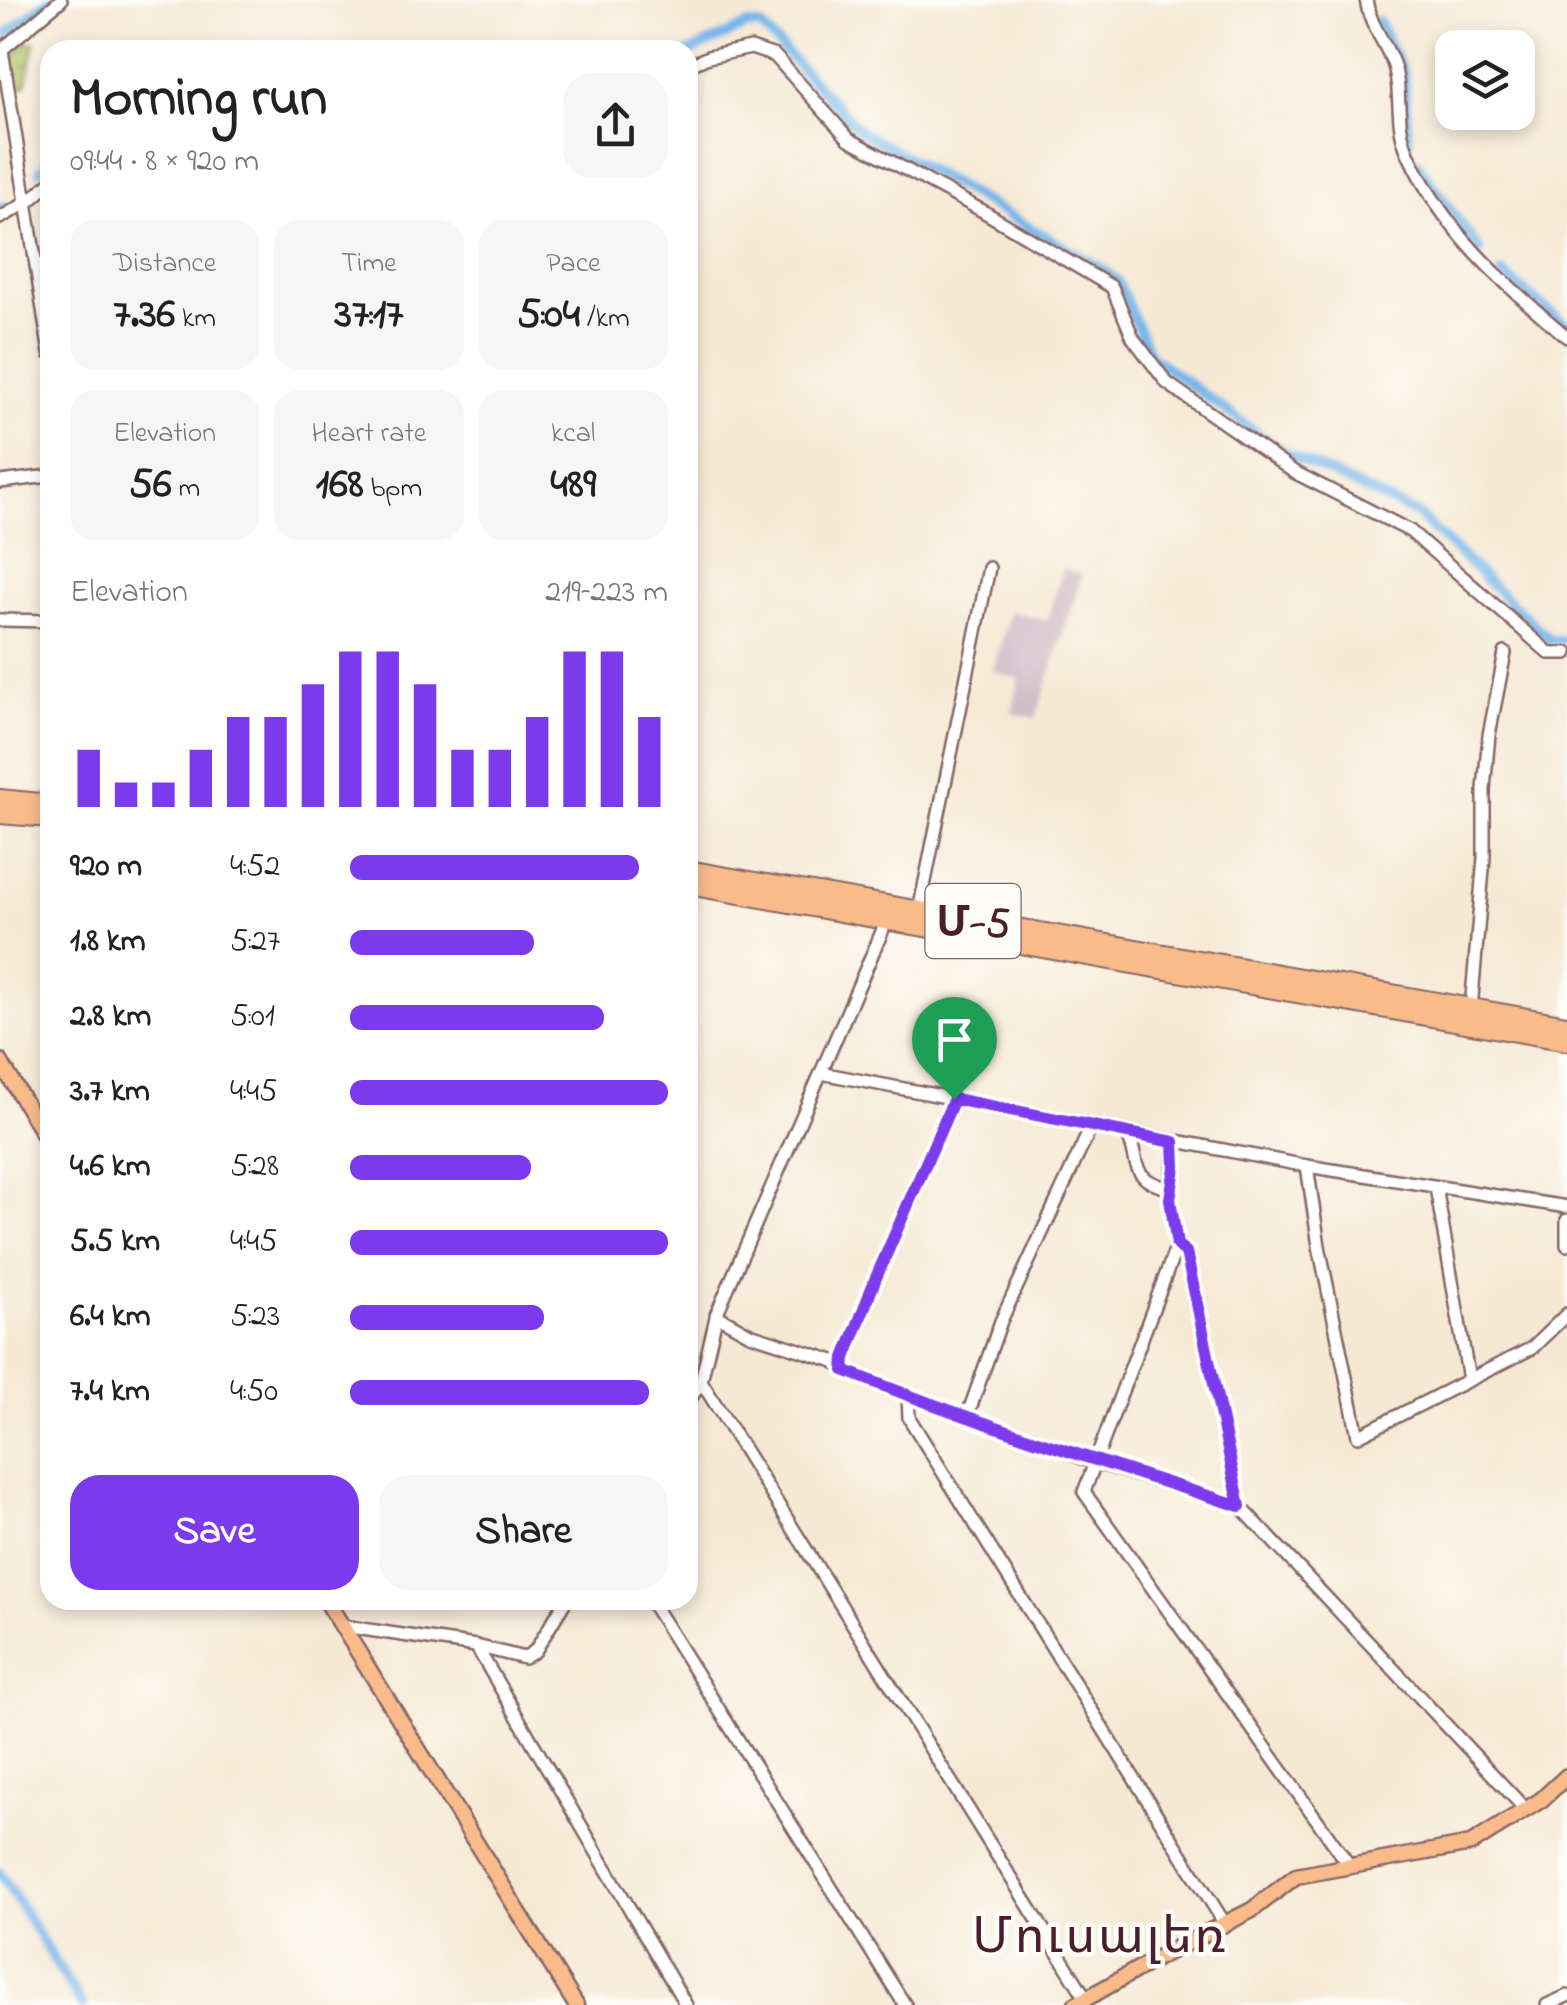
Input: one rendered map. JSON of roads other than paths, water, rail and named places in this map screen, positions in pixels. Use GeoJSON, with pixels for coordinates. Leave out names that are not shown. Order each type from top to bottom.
{"type":"FeatureCollection","features":[{"type":"Feature","properties":{"kind":"highway"},"geometry":{"type":"LineString","coordinates":[[0,799],[40,803]]}},
{"type":"Feature","properties":{"kind":"highway"},"geometry":{"type":"LineString","coordinates":[[0,814],[40,817]]}},
{"type":"Feature","properties":{"kind":"highway","name":"Մ-5"},"geometry":{"type":"LineString","coordinates":[[698,872],[1567,1041]]}},
{"type":"Feature","properties":{"kind":"highway","name":"Մ-5"},"geometry":{"type":"LineString","coordinates":[[698,887],[887,920],[1567,1024]]}},
{"type":"Feature","properties":{"kind":"main road"},"geometry":{"type":"LineString","coordinates":[[0,1061],[40,1128]]}},
{"type":"Feature","properties":{"kind":"main road"},"geometry":{"type":"LineString","coordinates":[[332,1610],[576,2005]]}},
{"type":"Feature","properties":{"kind":"main road"},"geometry":{"type":"LineString","coordinates":[[1081,2002],[1252,1910],[1296,1876],[1471,1844],[1526,1810],[1567,1776]]}},
{"type":"Feature","properties":{"kind":"street"},"geometry":{"type":"LineString","coordinates":[[40,285],[1,51],[61,0]]}},
{"type":"Feature","properties":{"kind":"street"},"geometry":{"type":"LineString","coordinates":[[1366,0],[1369,18],[1392,61],[1397,113],[1407,151],[1428,190],[1466,245],[1500,280],[1567,336]]}},
{"type":"Feature","properties":{"kind":"street"},"geometry":{"type":"LineString","coordinates":[[698,62],[751,48],[774,56],[849,138],[1112,287],[1133,338],[1166,383],[1294,472],[1410,531],[1549,653],[1567,653]]}},
{"type":"Feature","properties":{"kind":"street"},"geometry":{"type":"LineString","coordinates":[[0,218],[40,191]]}},
{"type":"Feature","properties":{"kind":"street"},"geometry":{"type":"LineString","coordinates":[[0,482],[40,477]]}},
{"type":"Feature","properties":{"kind":"street"},"geometry":{"type":"LineString","coordinates":[[919,912],[989,568]]}},
{"type":"Feature","properties":{"kind":"street"},"geometry":{"type":"LineString","coordinates":[[0,620],[40,621]]}},
{"type":"Feature","properties":{"kind":"street"},"geometry":{"type":"LineString","coordinates":[[1471,1008],[1484,858],[1484,789],[1505,654]]}},
{"type":"Feature","properties":{"kind":"street"},"geometry":{"type":"LineString","coordinates":[[698,1385],[717,1314],[887,920]]}},
{"type":"Feature","properties":{"kind":"street"},"geometry":{"type":"LineString","coordinates":[[821,1073],[1174,1142],[1567,1207]]}},
{"type":"Feature","properties":{"kind":"street"},"geometry":{"type":"LineString","coordinates":[[844,1370],[875,1280],[954,1099]]}},
{"type":"Feature","properties":{"kind":"street"},"geometry":{"type":"LineString","coordinates":[[967,1417],[1001,1321],[1092,1125]]}},
{"type":"Feature","properties":{"kind":"street"},"geometry":{"type":"LineString","coordinates":[[1125,1132],[1134,1145],[1145,1178],[1168,1190],[1177,1245],[1084,1492],[1349,1865]]}},
{"type":"Feature","properties":{"kind":"street"},"geometry":{"type":"LineString","coordinates":[[1170,1199],[1174,1142]]}},
{"type":"Feature","properties":{"kind":"street"},"geometry":{"type":"LineString","coordinates":[[1308,1166],[1319,1246],[1358,1436],[1532,1348],[1567,1314]]}},
{"type":"Feature","properties":{"kind":"street"},"geometry":{"type":"LineString","coordinates":[[1436,1186],[1470,1380]]}},
{"type":"Feature","properties":{"kind":"street"},"geometry":{"type":"LineString","coordinates":[[1567,1220],[1567,1245]]}},
{"type":"Feature","properties":{"kind":"street"},"geometry":{"type":"LineString","coordinates":[[1177,1245],[1186,1252],[1240,1506]]}},
{"type":"Feature","properties":{"kind":"street"},"geometry":{"type":"LineString","coordinates":[[717,1314],[750,1334],[834,1362],[844,1370],[908,1396],[1081,1458],[1240,1506],[1526,1810]]}},
{"type":"Feature","properties":{"kind":"street"},"geometry":{"type":"LineString","coordinates":[[701,1380],[1081,2002]]}},
{"type":"Feature","properties":{"kind":"street"},"geometry":{"type":"LineString","coordinates":[[908,1396],[909,1418],[1226,1924]]}},
{"type":"Feature","properties":{"kind":"street"},"geometry":{"type":"LineString","coordinates":[[342,1626],[476,1646],[524,1658],[535,1651],[560,1610]]}},
{"type":"Feature","properties":{"kind":"street"},"geometry":{"type":"LineString","coordinates":[[656,1610],[906,2005]]}},
{"type":"Feature","properties":{"kind":"street"},"geometry":{"type":"LineString","coordinates":[[476,1646],[686,2005]]}},
{"type":"Feature","properties":{"kind":"street"},"geometry":{"type":"LineString","coordinates":[[1548,2005],[1567,1996]]}},
{"type":"Feature","properties":{"kind":"waterway"},"geometry":{"type":"LineString","coordinates":[[8,33],[49,0]]}},
{"type":"Feature","properties":{"kind":"waterway"},"geometry":{"type":"LineString","coordinates":[[1378,21],[1404,74],[1408,143]]}},
{"type":"Feature","properties":{"kind":"waterway"},"geometry":{"type":"LineString","coordinates":[[698,48],[748,25],[761,26],[860,131],[1101,268],[1117,281],[1150,355],[1280,450],[1417,514],[1550,640],[1567,640]]}},
{"type":"Feature","properties":{"kind":"waterway"},"geometry":{"type":"LineString","coordinates":[[1417,163],[1480,251]]}},
{"type":"Feature","properties":{"kind":"waterway"},"geometry":{"type":"LineString","coordinates":[[1502,273],[1567,326]]}},
{"type":"Feature","properties":{"kind":"waterway"},"geometry":{"type":"LineString","coordinates":[[0,1873],[82,2005]]}},
{"type":"Feature","properties":{"kind":"district","name":"Մուսալեռ"},"geometry":{"type":"Point","coordinates":[1100,1934]}}]}
